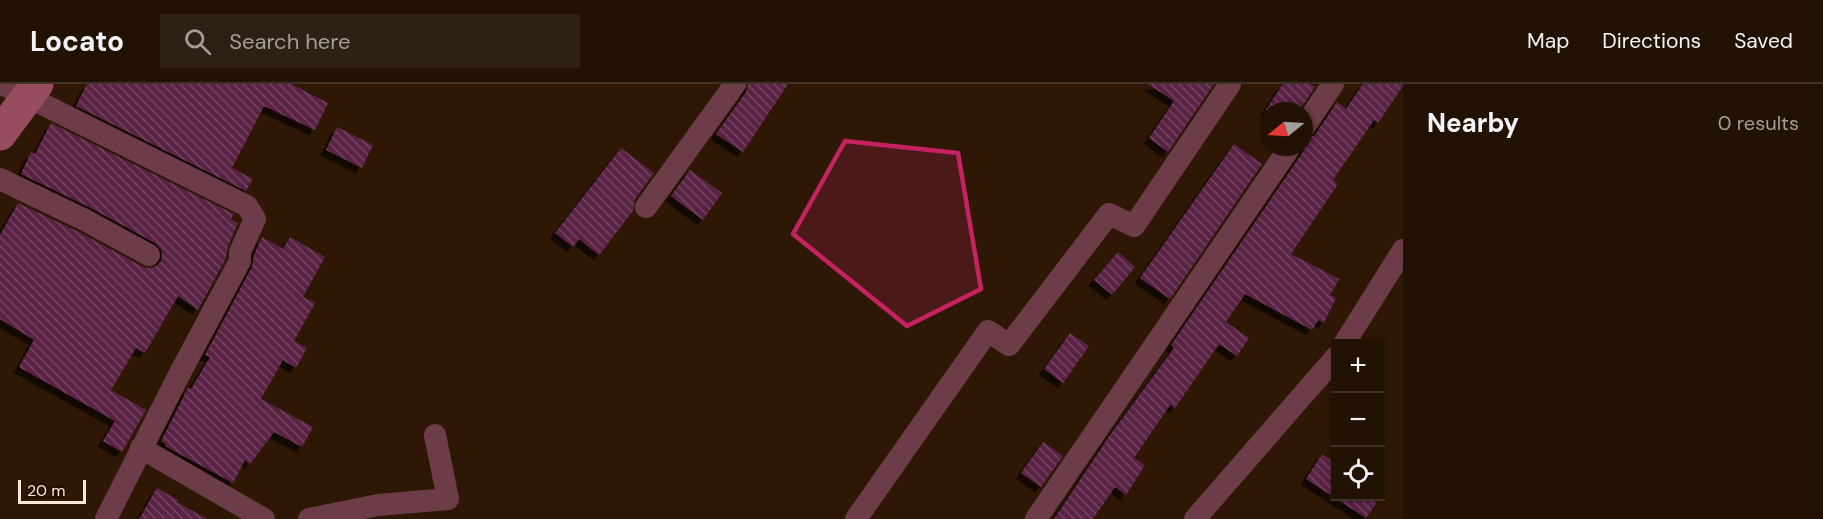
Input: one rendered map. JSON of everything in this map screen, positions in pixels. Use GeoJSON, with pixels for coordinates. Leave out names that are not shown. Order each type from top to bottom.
{"type":"FeatureCollection","features":[{"type":"Feature","properties":{"kind":"street"},"geometry":{"type":"LineString","coordinates":[[646,207],[735,84]]}},
{"type":"Feature","properties":{"kind":"street"},"geometry":{"type":"LineString","coordinates":[[856,519],[988,331],[1009,345],[1109,214],[1134,226],[1230,84]]}},
{"type":"Feature","properties":{"kind":"street"},"geometry":{"type":"LineString","coordinates":[[1313,114],[1333,84]]}},
{"type":"Feature","properties":{"kind":"street"},"geometry":{"type":"LineString","coordinates":[[0,134],[22,88],[247,206],[255,219],[240,252],[240,261],[106,519]]}},
{"type":"Feature","properties":{"kind":"street"},"geometry":{"type":"LineString","coordinates":[[1035,519],[1284,156]]}},
{"type":"Feature","properties":{"kind":"street"},"geometry":{"type":"LineString","coordinates":[[0,179],[85,220],[149,255]]}},
{"type":"Feature","properties":{"kind":"street"},"geometry":{"type":"LineString","coordinates":[[1347,339],[1403,250]]}},
{"type":"Feature","properties":{"kind":"street"},"geometry":{"type":"LineString","coordinates":[[1195,519],[1331,362]]}},
{"type":"Feature","properties":{"kind":"street"},"geometry":{"type":"LineString","coordinates":[[309,519],[351,515],[378,505],[449,509],[435,435]]}},
{"type":"Feature","properties":{"kind":"street"},"geometry":{"type":"LineString","coordinates":[[141,448],[264,519]]}},
{"type":"Feature","properties":{"kind":"highlighted area"},"geometry":{"type":"Polygon","coordinates":[[[845,141],[958,153],[981,289],[907,326],[793,234],[845,141]]]}},
{"type":"Feature","properties":{"kind":"building"},"geometry":{"type":"Polygon","coordinates":[[[87,84],[291,84],[328,103],[315,130],[264,106],[232,168],[253,179],[246,191],[76,106],[87,84]]]}},
{"type":"Feature","properties":{"kind":"building"},"geometry":{"type":"Polygon","coordinates":[[[748,84],[788,84],[743,152],[716,134],[746,92],[748,84]]]}},
{"type":"Feature","properties":{"kind":"building"},"geometry":{"type":"Polygon","coordinates":[[[1148,84],[1214,84],[1168,152],[1149,138],[1174,101],[1148,84]]]}},
{"type":"Feature","properties":{"kind":"building"},"geometry":{"type":"Polygon","coordinates":[[[1283,84],[1310,84],[1315,87],[1305,102],[1271,102],[1283,84]]]}},
{"type":"Feature","properties":{"kind":"building"},"geometry":{"type":"Polygon","coordinates":[[[1363,84],[1403,84],[1378,123],[1374,120],[1333,180],[1338,184],[1291,254],[1339,279],[1330,295],[1336,298],[1324,323],[1318,320],[1312,330],[1245,294],[1226,322],[1249,338],[1237,356],[1219,344],[1175,408],[1170,405],[1134,458],[1145,465],[1126,495],[1115,487],[1093,519],[1054,519],[1108,438],[1174,348],[1171,345],[1300,156],[1313,156],[1313,136],[1337,102],[1346,109],[1363,84]]]}},
{"type":"Feature","properties":{"kind":"building"},"geometry":{"type":"Polygon","coordinates":[[[51,123],[234,214],[231,219],[238,223],[228,246],[226,258],[198,310],[178,296],[145,353],[136,348],[111,390],[146,410],[122,452],[103,441],[115,421],[19,367],[34,340],[0,319],[0,235],[18,203],[79,232],[143,267],[155,267],[161,261],[161,249],[155,243],[91,208],[21,174],[31,152],[35,154],[51,123]]]}},
{"type":"Feature","properties":{"kind":"building"},"geometry":{"type":"Polygon","coordinates":[[[337,127],[373,145],[362,168],[326,150],[337,127]]]}},
{"type":"Feature","properties":{"kind":"building"},"geometry":{"type":"Polygon","coordinates":[[[1234,144],[1262,164],[1170,299],[1140,278],[1234,144]]]}},
{"type":"Feature","properties":{"kind":"building"},"geometry":{"type":"Polygon","coordinates":[[[621,148],[654,173],[635,199],[633,211],[599,255],[579,239],[573,247],[555,233],[621,148]]]}},
{"type":"Feature","properties":{"kind":"building"},"geometry":{"type":"Polygon","coordinates":[[[690,170],[722,193],[703,220],[671,196],[690,170]]]}},
{"type":"Feature","properties":{"kind":"building"},"geometry":{"type":"Polygon","coordinates":[[[262,237],[283,249],[290,237],[325,257],[303,297],[315,303],[294,341],[307,348],[296,368],[283,360],[261,399],[313,427],[302,447],[274,432],[250,464],[245,460],[233,483],[165,446],[166,444],[161,441],[188,388],[191,389],[210,357],[205,355],[252,267],[254,255],[262,237]]]}},
{"type":"Feature","properties":{"kind":"building"},"geometry":{"type":"Polygon","coordinates":[[[1118,252],[1135,267],[1112,295],[1094,280],[1118,252]]]}},
{"type":"Feature","properties":{"kind":"building"},"geometry":{"type":"Polygon","coordinates":[[[1070,333],[1089,346],[1063,383],[1044,369],[1070,333]]]}},
{"type":"Feature","properties":{"kind":"building"},"geometry":{"type":"Polygon","coordinates":[[[1043,442],[1063,456],[1041,487],[1021,473],[1043,442]]]}},
{"type":"Feature","properties":{"kind":"building"},"geometry":{"type":"Polygon","coordinates":[[[1322,454],[1331,460],[1331,495],[1306,479],[1322,454]]]}},
{"type":"Feature","properties":{"kind":"building"},"geometry":{"type":"Polygon","coordinates":[[[157,488],[178,500],[177,502],[207,519],[139,519],[157,488]]]}},
{"type":"Feature","properties":{"kind":"building"},"geometry":{"type":"Polygon","coordinates":[[[1340,501],[1378,501],[1366,518],[1340,501]]]}}]}
